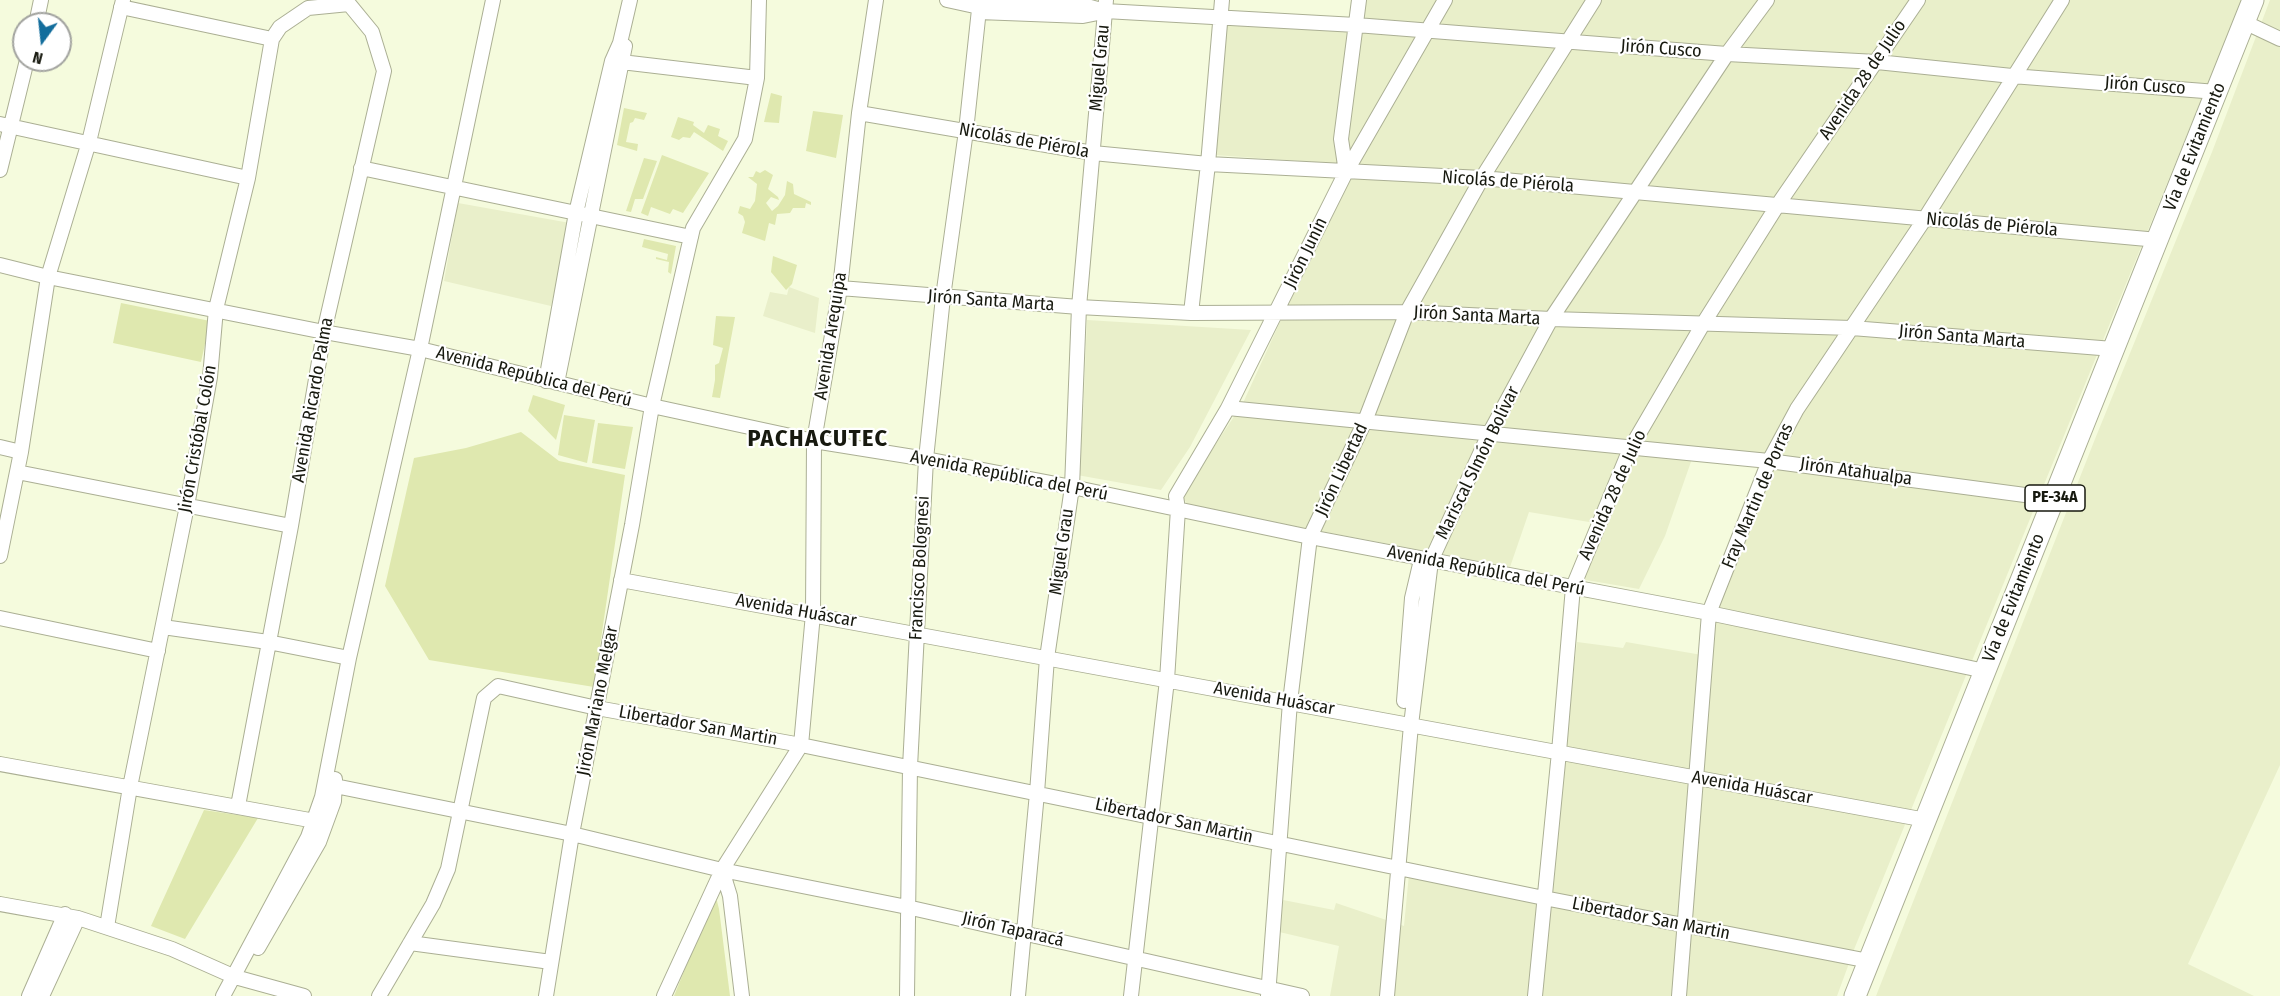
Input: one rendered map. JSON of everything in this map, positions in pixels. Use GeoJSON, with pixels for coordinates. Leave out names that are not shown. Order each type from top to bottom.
{"type":"FeatureCollection","features":[{"type":"Feature","properties":{"kind":"highway","name":"Vía de Evitamiento"},"geometry":{"type":"LineString","coordinates":[[1855,996],[2253,0]]}},
{"type":"Feature","properties":{"kind":"street"},"geometry":{"type":"LineString","coordinates":[[223,996],[315,821],[337,729],[349,658],[420,349],[493,0]]}},
{"type":"Feature","properties":{"kind":"street"},"geometry":{"type":"LineString","coordinates":[[552,382],[576,213],[617,62],[626,44],[626,20],[630,0]]}},
{"type":"Feature","properties":{"kind":"street","name":"Jirón Mariano Melgar"},"geometry":{"type":"LineString","coordinates":[[546,996],[572,834],[652,406],[693,228],[745,139],[757,78],[759,0]]}},
{"type":"Feature","properties":{"kind":"street","name":"Avenida Arequipa"},"geometry":{"type":"LineString","coordinates":[[801,745],[813,614],[814,441],[840,288],[859,113],[876,0]]}},
{"type":"Feature","properties":{"kind":"street","name":"Jirón Cusco"},"geometry":{"type":"LineString","coordinates":[[947,0],[1083,16],[1105,6],[1220,17],[1356,25],[1727,54],[1877,62],[2012,76],[2217,92]]}},
{"type":"Feature","properties":{"kind":"street"},"geometry":{"type":"LineString","coordinates":[[1191,313],[1208,164],[1222,0]]}},
{"type":"Feature","properties":{"kind":"street"},"geometry":{"type":"LineString","coordinates":[[1346,172],[1341,139],[1359,0]]}},
{"type":"Feature","properties":{"kind":"street","name":"Jirón Junín"},"geometry":{"type":"LineString","coordinates":[[1131,996],[1167,680],[1178,509],[1176,496],[1228,408],[1346,172],[1446,0]]}},
{"type":"Feature","properties":{"kind":"street","name":"Jirón Libertad"},"geometry":{"type":"LineString","coordinates":[[1268,992],[1290,702],[1310,537],[1365,420],[1407,312],[1482,178],[1594,0]]}},
{"type":"Feature","properties":{"kind":"street","name":"Mariscal SImón Bolívar"},"geometry":{"type":"LineString","coordinates":[[1387,996],[1426,560],[1489,434],[1551,319],[1727,54],[1767,0]]}},
{"type":"Feature","properties":{"kind":"street","name":"Avenida 28 de Julio"},"geometry":{"type":"LineString","coordinates":[[1534,996],[1573,587],[1630,449],[1703,324],[1777,206],[1918,0]]}},
{"type":"Feature","properties":{"kind":"street","name":"Fray Martin de Porras"},"geometry":{"type":"LineString","coordinates":[[1679,996],[1698,778],[1709,613],[1769,461],[1797,409],[1924,220],[2012,76],[2062,0]]}},
{"type":"Feature","properties":{"kind":"street"},"geometry":{"type":"LineString","coordinates":[[0,556],[21,452],[48,277],[89,142],[122,4],[272,39],[280,27],[308,8],[350,2]]}},
{"type":"Feature","properties":{"kind":"street","name":"Avenida Ricardo Palma"},"geometry":{"type":"LineString","coordinates":[[238,806],[291,526],[324,332],[384,71],[372,33],[350,2]]}},
{"type":"Feature","properties":{"kind":"street","name":"Francisco Bolognesi"},"geometry":{"type":"LineString","coordinates":[[907,996],[906,906],[910,767],[926,459],[943,297],[966,130],[979,5]]}},
{"type":"Feature","properties":{"kind":"street","name":"Miguel Grau"},"geometry":{"type":"LineString","coordinates":[[1018,996],[1047,657],[1072,487],[1079,307],[1105,6]]}},
{"type":"Feature","properties":{"kind":"street"},"geometry":{"type":"LineString","coordinates":[[2244,22],[2280,39]]}},
{"type":"Feature","properties":{"kind":"street","name":"Jirón Cristóbal Colón"},"geometry":{"type":"LineString","coordinates":[[107,927],[130,787],[187,506],[210,378],[216,309],[248,178],[272,39]]}},
{"type":"Feature","properties":{"kind":"street"},"geometry":{"type":"LineString","coordinates":[[617,62],[757,78]]}},
{"type":"Feature","properties":{"kind":"street"},"geometry":{"type":"LineString","coordinates":[[552,382],[591,217],[617,62]]}},
{"type":"Feature","properties":{"kind":"street"},"geometry":{"type":"LineString","coordinates":[[0,170],[6,125],[23,72]]}},
{"type":"Feature","properties":{"kind":"street","name":"Nicolás de Piérola"},"geometry":{"type":"LineString","coordinates":[[859,113],[1093,153],[1208,164],[1482,178],[2158,240]]}},
{"type":"Feature","properties":{"kind":"street"},"geometry":{"type":"LineString","coordinates":[[6,125],[248,178]]}},
{"type":"Feature","properties":{"kind":"street"},"geometry":{"type":"LineString","coordinates":[[361,168],[691,237]]}},
{"type":"Feature","properties":{"kind":"street","name":"Avenida República del Perú"},"geometry":{"type":"LineString","coordinates":[[0,265],[48,277],[420,349],[652,406],[814,441],[926,459],[1072,487],[1426,560],[1709,613],[1985,671]]}},
{"type":"Feature","properties":{"kind":"street","name":"Jirón Santa Marta"},"geometry":{"type":"LineString","coordinates":[[840,288],[1079,307],[1191,313],[1407,312],[1551,319],[1852,328],[2113,349]]}},
{"type":"Feature","properties":{"kind":"street","name":"Jirón Atahualpa"},"geometry":{"type":"LineString","coordinates":[[1228,408],[1769,461],[2055,499]]}},
{"type":"Feature","properties":{"kind":"street"},"geometry":{"type":"LineString","coordinates":[[0,447],[21,452]]}},
{"type":"Feature","properties":{"kind":"street"},"geometry":{"type":"LineString","coordinates":[[17,472],[291,526]]}},
{"type":"Feature","properties":{"kind":"street"},"geometry":{"type":"LineString","coordinates":[[1404,701],[1412,598],[1426,560]]}},
{"type":"Feature","properties":{"kind":"street","name":"Avenida Huáscar"},"geometry":{"type":"LineString","coordinates":[[621,580],[1926,820]]}},
{"type":"Feature","properties":{"kind":"street"},"geometry":{"type":"LineString","coordinates":[[0,618],[158,651]]}},
{"type":"Feature","properties":{"kind":"street"},"geometry":{"type":"LineString","coordinates":[[163,627],[268,642],[349,658]]}},
{"type":"Feature","properties":{"kind":"street","name":"Libertador San Martin"},"geometry":{"type":"LineString","coordinates":[[459,812],[484,698],[498,686],[597,708],[910,767],[1544,898],[1869,961]]}},
{"type":"Feature","properties":{"kind":"street"},"geometry":{"type":"LineString","coordinates":[[235,977],[244,972],[319,842],[334,801],[337,729]]}},
{"type":"Feature","properties":{"kind":"street"},"geometry":{"type":"LineString","coordinates":[[664,996],[722,870],[801,745]]}},
{"type":"Feature","properties":{"kind":"street"},"geometry":{"type":"LineString","coordinates":[[0,764],[315,821]]}},
{"type":"Feature","properties":{"kind":"street","name":"Jirón Taparacá"},"geometry":{"type":"LineString","coordinates":[[335,786],[572,834],[722,870],[906,906],[1134,958],[1268,992],[1302,996]]}},
{"type":"Feature","properties":{"kind":"street"},"geometry":{"type":"LineString","coordinates":[[379,996],[433,904],[448,869],[459,812]]}},
{"type":"Feature","properties":{"kind":"street"},"geometry":{"type":"LineString","coordinates":[[722,870],[730,896],[742,996]]}},
{"type":"Feature","properties":{"kind":"street"},"geometry":{"type":"LineString","coordinates":[[0,904],[71,916],[172,949],[235,977],[304,996]]}},
{"type":"Feature","properties":{"kind":"street"},"geometry":{"type":"LineString","coordinates":[[29,996],[71,916]]}},
{"type":"Feature","properties":{"kind":"street"},"geometry":{"type":"LineString","coordinates":[[42,996],[71,916]]}},
{"type":"Feature","properties":{"kind":"street"},"geometry":{"type":"LineString","coordinates":[[410,943],[551,962]]}},
{"type":"Feature","properties":{"kind":"shaded area"},"geometry":{"type":"Polygon","coordinates":[[[1363,0],[2242,0],[1837,996],[1330,996],[1339,946],[1275,931],[1278,899],[1334,910],[1336,903],[1404,926],[1409,874],[1548,901],[1577,642],[1623,648],[1626,642],[1702,655],[1766,464],[1693,456],[1665,536],[1639,589],[1574,578],[1595,523],[1529,512],[1510,567],[1188,506],[1182,495],[1243,403],[1291,298],[1358,165],[1215,155],[1226,20],[1360,21],[1363,0]]]}},
{"type":"Feature","properties":{"kind":"shaded area"},"geometry":{"type":"Polygon","coordinates":[[[2270,0],[2280,0],[2280,765],[2188,964],[2254,996],[1876,996],[2095,439],[2212,152],[2270,0]]]}},
{"type":"Feature","properties":{"kind":"shaded area"},"geometry":{"type":"Polygon","coordinates":[[[771,93],[782,96],[779,123],[764,122],[771,93]]]}},
{"type":"Feature","properties":{"kind":"shaded area"},"geometry":{"type":"Polygon","coordinates":[[[624,108],[647,113],[644,120],[635,118],[630,123],[626,142],[638,144],[637,151],[617,145],[624,108]]]}},
{"type":"Feature","properties":{"kind":"shaded area"},"geometry":{"type":"Polygon","coordinates":[[[813,111],[843,115],[836,158],[806,151],[813,111]]]}},
{"type":"Feature","properties":{"kind":"shaded area"},"geometry":{"type":"Polygon","coordinates":[[[678,117],[694,122],[693,125],[704,133],[708,125],[720,129],[718,136],[728,141],[723,151],[694,132],[690,138],[683,137],[679,140],[671,137],[678,117]]]}},
{"type":"Feature","properties":{"kind":"shaded area"},"geometry":{"type":"Polygon","coordinates":[[[662,155],[709,173],[683,213],[673,209],[670,214],[651,207],[648,216],[641,213],[662,155]]]}},
{"type":"Feature","properties":{"kind":"shaded area"},"geometry":{"type":"Polygon","coordinates":[[[644,158],[657,161],[643,199],[635,199],[631,212],[626,211],[644,158]]]}},
{"type":"Feature","properties":{"kind":"shaded area"},"geometry":{"type":"Polygon","coordinates":[[[765,170],[773,175],[768,189],[779,200],[771,197],[766,203],[772,211],[785,195],[787,181],[793,184],[794,194],[811,202],[811,205],[806,203],[805,208],[793,208],[790,213],[777,214],[775,225],[769,223],[765,241],[742,233],[745,222],[743,216],[738,213],[740,206],[750,209],[755,201],[757,184],[748,177],[753,177],[756,171],[760,173],[765,170]]]}},
{"type":"Feature","properties":{"kind":"shaded area"},"geometry":{"type":"Polygon","coordinates":[[[458,203],[570,223],[551,306],[444,281],[458,203]]]}},
{"type":"Feature","properties":{"kind":"shaded area"},"geometry":{"type":"Polygon","coordinates":[[[644,239],[676,246],[671,274],[668,272],[669,262],[656,259],[656,257],[667,260],[668,254],[642,247],[644,239]]]}},
{"type":"Feature","properties":{"kind":"shaded area"},"geometry":{"type":"Polygon","coordinates":[[[773,256],[797,265],[792,284],[786,290],[771,272],[773,256]]]}},
{"type":"Feature","properties":{"kind":"shaded area"},"geometry":{"type":"Polygon","coordinates":[[[789,287],[819,298],[815,333],[763,316],[770,292],[787,295],[789,287]]]}},
{"type":"Feature","properties":{"kind":"shaded area"},"geometry":{"type":"Polygon","coordinates":[[[121,303],[210,321],[201,362],[113,343],[121,303]]]}},
{"type":"Feature","properties":{"kind":"shaded area"},"geometry":{"type":"Polygon","coordinates":[[[716,316],[735,317],[720,398],[712,397],[715,365],[719,363],[723,348],[713,345],[716,316]]]}},
{"type":"Feature","properties":{"kind":"shaded area"},"geometry":{"type":"Polygon","coordinates":[[[1087,320],[1251,330],[1190,447],[1161,490],[1077,475],[1083,418],[1087,320]]]}},
{"type":"Feature","properties":{"kind":"shaded area"},"geometry":{"type":"Polygon","coordinates":[[[533,395],[565,405],[556,440],[528,411],[533,395]]]}},
{"type":"Feature","properties":{"kind":"shaded area"},"geometry":{"type":"Polygon","coordinates":[[[564,415],[595,420],[587,463],[558,455],[564,415]]]}},
{"type":"Feature","properties":{"kind":"shaded area"},"geometry":{"type":"Polygon","coordinates":[[[598,423],[633,427],[625,469],[592,463],[598,423]]]}},
{"type":"Feature","properties":{"kind":"shaded area"},"geometry":{"type":"Polygon","coordinates":[[[521,432],[559,461],[625,475],[594,687],[429,660],[385,586],[414,458],[466,448],[521,432]]]}},
{"type":"Feature","properties":{"kind":"shaded area"},"geometry":{"type":"Polygon","coordinates":[[[204,810],[258,818],[185,939],[151,926],[204,810]]]}},
{"type":"Feature","properties":{"kind":"shaded area"},"geometry":{"type":"Polygon","coordinates":[[[713,900],[717,901],[719,909],[730,996],[674,996],[713,900]]]}},
{"type":"Feature","properties":{"kind":"district","name":"PACHACUTEC"},"geometry":{"type":"Point","coordinates":[818,439]}}]}
